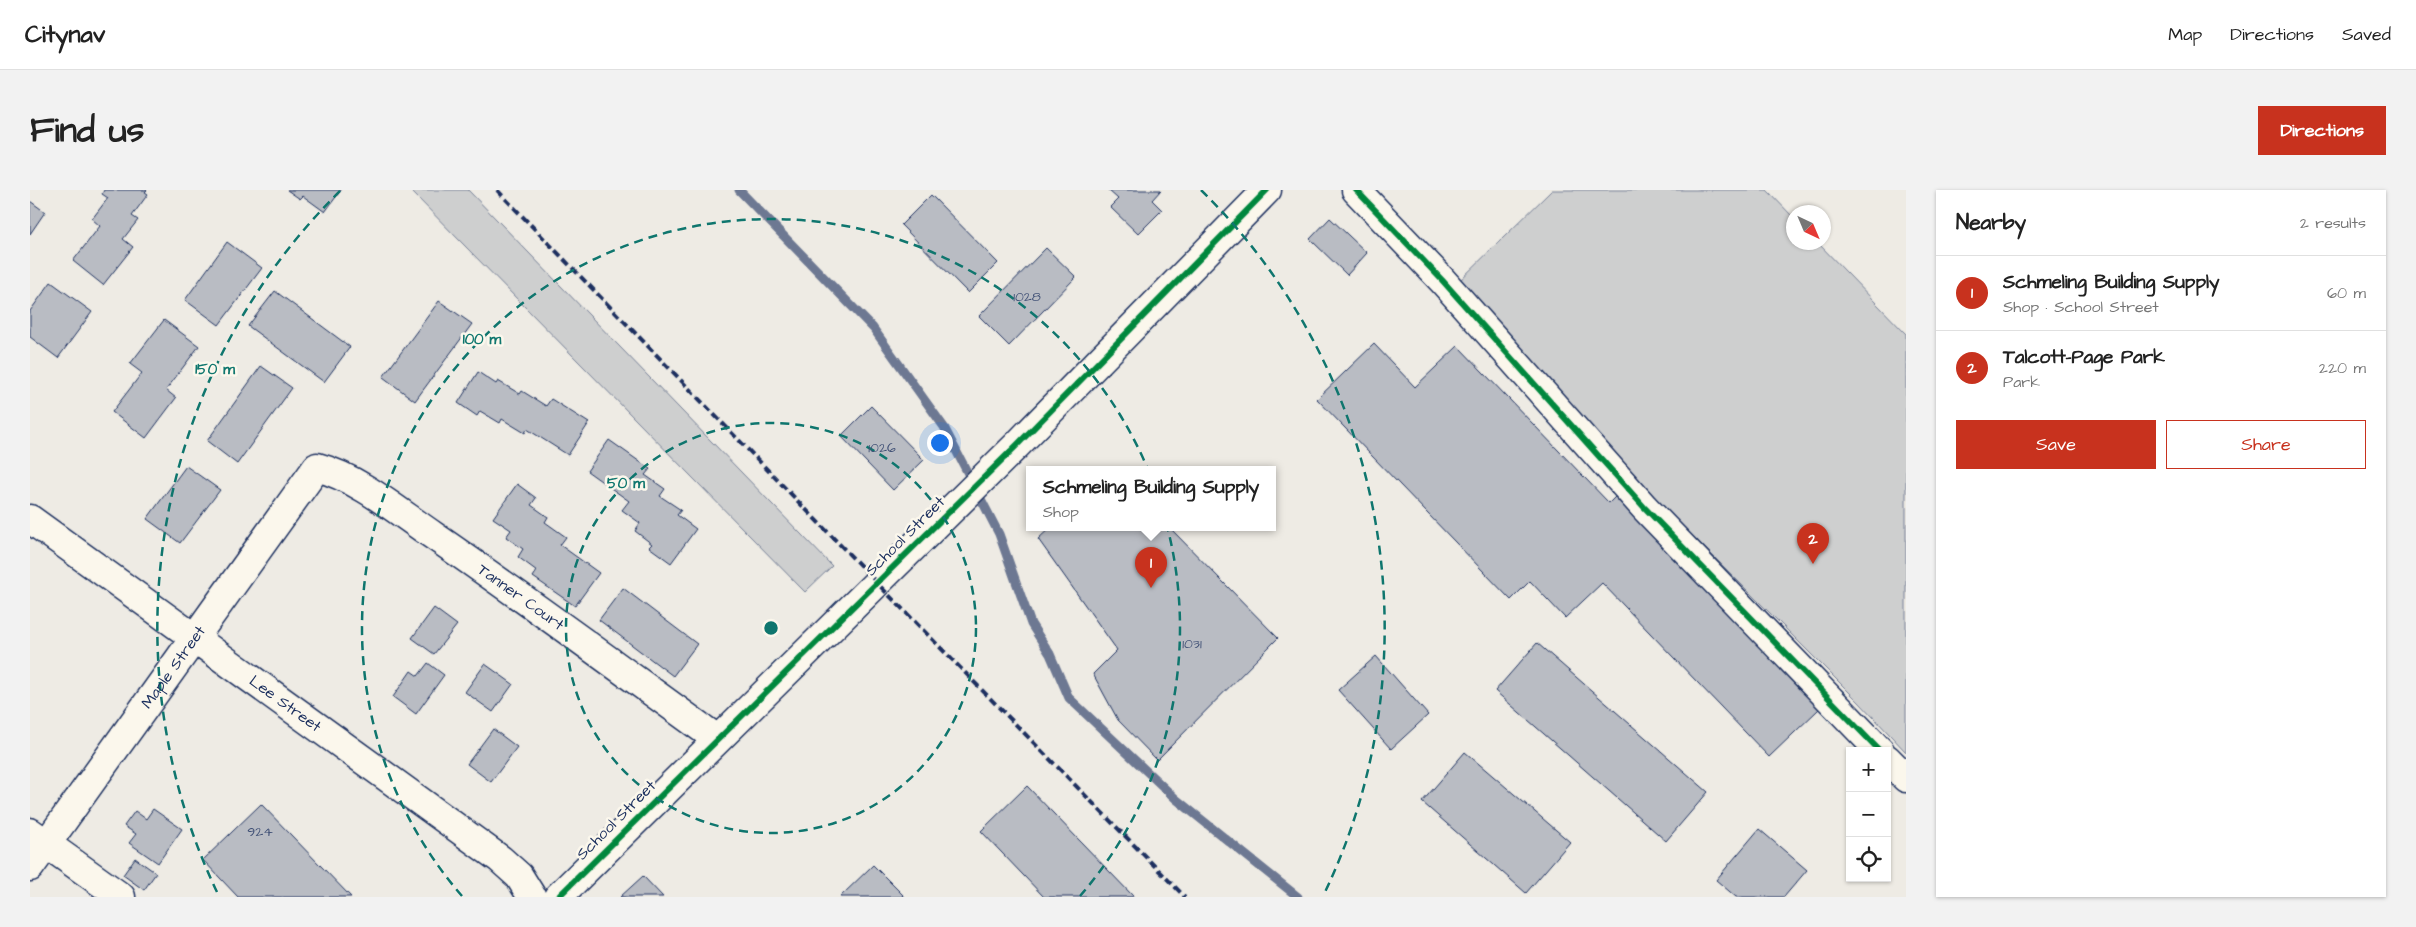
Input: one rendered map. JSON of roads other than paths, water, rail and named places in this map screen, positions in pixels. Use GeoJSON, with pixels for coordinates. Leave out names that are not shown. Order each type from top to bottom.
{"type":"FeatureCollection","features":[{"type":"Feature","properties":{"kind":"street","name":"School Street"},"geometry":{"type":"LineString","coordinates":[[558,897],[1017,445],[1267,190]]}},
{"type":"Feature","properties":{"kind":"street"},"geometry":{"type":"LineString","coordinates":[[1356,190],[1442,280],[1644,507],[1876,747]]}},
{"type":"Feature","properties":{"kind":"street","name":"Maple Street"},"geometry":{"type":"LineString","coordinates":[[30,866],[38,838],[194,638],[317,467]]}},
{"type":"Feature","properties":{"kind":"street","name":"Tanner Court"},"geometry":{"type":"LineString","coordinates":[[317,467],[352,480],[718,739]]}},
{"type":"Feature","properties":{"kind":"street","name":"Lee Street"},"geometry":{"type":"LineString","coordinates":[[30,519],[500,858],[518,876],[532,897]]}},
{"type":"Feature","properties":{"kind":"street"},"geometry":{"type":"LineString","coordinates":[[1891,763],[1906,778]]}},
{"type":"Feature","properties":{"kind":"street"},"geometry":{"type":"LineString","coordinates":[[38,838],[121,897]]}},
{"type":"Feature","properties":{"kind":"waterway"},"geometry":{"type":"LineString","coordinates":[[739,190],[873,328],[944,427],[999,534],[1031,624],[1050,654],[1069,698],[1176,799],[1298,897]]}},
{"type":"Feature","properties":{"kind":"railway"},"geometry":{"type":"LineString","coordinates":[[497,190],[877,583],[1185,897]]}},
{"type":"Feature","properties":{"kind":"place","name":"Talcott-Page Park"},"geometry":{"type":"Point","coordinates":[1813,564]}},
{"type":"Feature","properties":{"kind":"place","name":"Schmeling Building Supply"},"geometry":{"type":"Point","coordinates":[1151,588]}}]}
